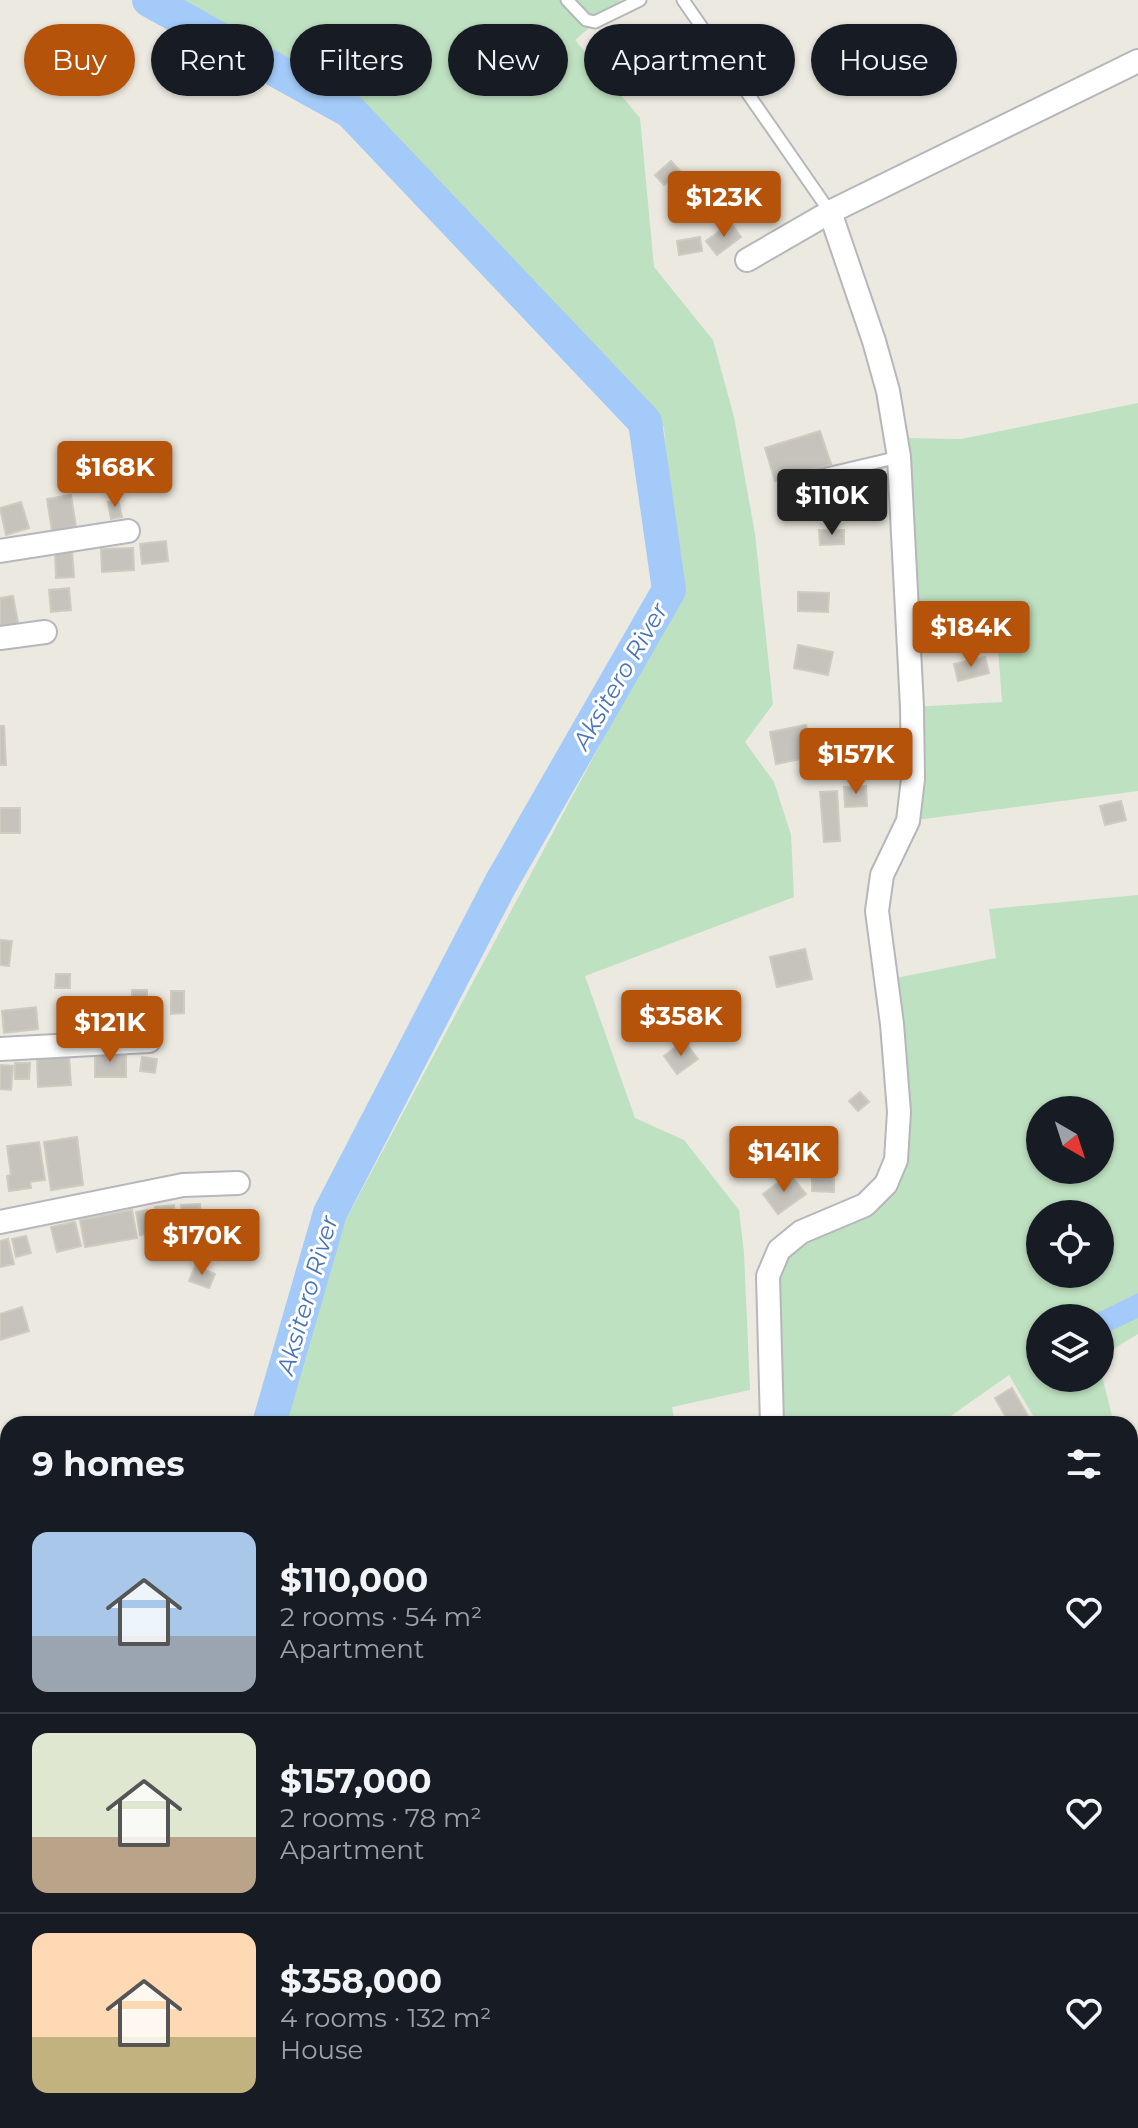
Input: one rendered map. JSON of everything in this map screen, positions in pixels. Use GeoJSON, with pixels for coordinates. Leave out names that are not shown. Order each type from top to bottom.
{"type":"FeatureCollection","features":[{"type":"Feature","properties":{"kind":"street"},"geometry":{"type":"LineString","coordinates":[[747,260],[830,212],[1138,61]]}},
{"type":"Feature","properties":{"kind":"street"},"geometry":{"type":"LineString","coordinates":[[772,1416],[768,1276],[776,1256],[801,1232],[865,1205],[886,1184],[896,1160],[899,1112],[892,1024],[877,911],[882,875],[908,821],[913,779],[899,457],[888,391],[874,341],[830,212]]}},
{"type":"Feature","properties":{"kind":"street"},"geometry":{"type":"LineString","coordinates":[[0,551],[128,531]]}},
{"type":"Feature","properties":{"kind":"street"},"geometry":{"type":"LineString","coordinates":[[0,638],[45,632]]}},
{"type":"Feature","properties":{"kind":"street"},"geometry":{"type":"LineString","coordinates":[[0,1049],[149,1041]]}},
{"type":"Feature","properties":{"kind":"street"},"geometry":{"type":"LineString","coordinates":[[0,1222],[183,1185],[238,1183]]}},
{"type":"Feature","properties":{"kind":"lane"},"geometry":{"type":"LineString","coordinates":[[567,0],[586,20],[595,22],[640,0]]}},
{"type":"Feature","properties":{"kind":"lane"},"geometry":{"type":"LineString","coordinates":[[683,0],[830,212]]}},
{"type":"Feature","properties":{"kind":"lane"},"geometry":{"type":"LineString","coordinates":[[814,477],[899,457]]}},
{"type":"Feature","properties":{"kind":"green space"},"geometry":{"type":"Polygon","coordinates":[[[176,0],[621,0],[593,24],[584,24],[584,32],[575,40],[584,51],[584,96],[622,96],[640,118],[654,267],[713,340],[734,417],[755,534],[773,704],[745,742],[774,782],[791,835],[794,897],[585,976],[635,1118],[684,1140],[739,1210],[750,1390],[672,1407],[674,1416],[285,1416],[343,1225],[679,597],[664,428],[364,104],[350,96],[432,96],[432,24],[290,24],[290,63],[274,54],[274,24],[219,24],[176,0]]]}},
{"type":"Feature","properties":{"kind":"green space"},"geometry":{"type":"Polygon","coordinates":[[[1138,403],[1138,791],[908,821],[912,707],[1002,702],[997,633],[908,630],[906,438],[961,439],[1138,403]]]}},
{"type":"Feature","properties":{"kind":"green space"},"geometry":{"type":"Polygon","coordinates":[[[1138,895],[1138,1334],[1114,1349],[1114,1304],[1026,1304],[1026,1392],[1106,1392],[1112,1416],[1033,1416],[1009,1375],[951,1416],[772,1416],[776,1256],[865,1205],[896,1160],[886,980],[996,958],[989,909],[1138,895]]]}},
{"type":"Feature","properties":{"kind":"water"},"geometry":{"type":"Polygon","coordinates":[[[1138,1293],[1138,1318],[1114,1329],[1114,1305],[1138,1293]]]}},
{"type":"Feature","properties":{"kind":"building"},"geometry":{"type":"Polygon","coordinates":[[[671,161],[680,171],[664,185],[655,175],[671,161]]]}},
{"type":"Feature","properties":{"kind":"building"},"geometry":{"type":"Polygon","coordinates":[[[731,223],[741,237],[717,255],[706,241],[731,223]]]}},
{"type":"Feature","properties":{"kind":"building"},"geometry":{"type":"Polygon","coordinates":[[[700,237],[702,251],[679,255],[677,241],[700,237]]]}},
{"type":"Feature","properties":{"kind":"building"},"geometry":{"type":"Polygon","coordinates":[[[820,431],[831,464],[775,481],[765,448],[820,431]]]}},
{"type":"Feature","properties":{"kind":"building"},"geometry":{"type":"Polygon","coordinates":[[[71,495],[76,527],[52,531],[47,499],[71,495]]]}},
{"type":"Feature","properties":{"kind":"building"},"geometry":{"type":"Polygon","coordinates":[[[118,499],[122,517],[111,519],[108,502],[118,499]]]}},
{"type":"Feature","properties":{"kind":"building"},"geometry":{"type":"Polygon","coordinates":[[[21,502],[29,528],[6,535],[0,508],[21,502]]]}},
{"type":"Feature","properties":{"kind":"building"},"geometry":{"type":"Polygon","coordinates":[[[819,530],[844,530],[844,544],[820,545],[819,530]]]}},
{"type":"Feature","properties":{"kind":"building"},"geometry":{"type":"Polygon","coordinates":[[[166,541],[168,561],[142,564],[140,544],[166,541]]]}},
{"type":"Feature","properties":{"kind":"building"},"geometry":{"type":"Polygon","coordinates":[[[133,548],[134,570],[102,572],[101,549],[133,548]]]}},
{"type":"Feature","properties":{"kind":"building"},"geometry":{"type":"Polygon","coordinates":[[[72,551],[74,577],[56,578],[55,552],[72,551]]]}},
{"type":"Feature","properties":{"kind":"building"},"geometry":{"type":"Polygon","coordinates":[[[69,588],[71,610],[51,612],[49,590],[69,588]]]}},
{"type":"Feature","properties":{"kind":"building"},"geometry":{"type":"Polygon","coordinates":[[[798,592],[829,593],[828,612],[798,611],[798,592]]]}},
{"type":"Feature","properties":{"kind":"building"},"geometry":{"type":"Polygon","coordinates":[[[13,596],[19,628],[0,631],[0,598],[13,596]]]}},
{"type":"Feature","properties":{"kind":"building"},"geometry":{"type":"Polygon","coordinates":[[[798,645],[833,652],[828,675],[794,668],[798,645]]]}},
{"type":"Feature","properties":{"kind":"building"},"geometry":{"type":"Polygon","coordinates":[[[985,657],[989,673],[958,681],[954,664],[985,657]]]}},
{"type":"Feature","properties":{"kind":"building"},"geometry":{"type":"Polygon","coordinates":[[[806,725],[812,757],[776,764],[770,732],[806,725]]]}},
{"type":"Feature","properties":{"kind":"building"},"geometry":{"type":"Polygon","coordinates":[[[0,726],[4,726],[6,765],[0,765],[0,726]]]}},
{"type":"Feature","properties":{"kind":"building"},"geometry":{"type":"Polygon","coordinates":[[[866,786],[867,806],[845,807],[844,787],[866,786]]]}},
{"type":"Feature","properties":{"kind":"building"},"geometry":{"type":"Polygon","coordinates":[[[837,791],[840,841],[824,842],[820,792],[837,791]]]}},
{"type":"Feature","properties":{"kind":"building"},"geometry":{"type":"Polygon","coordinates":[[[1121,801],[1126,820],[1105,825],[1100,806],[1121,801]]]}},
{"type":"Feature","properties":{"kind":"building"},"geometry":{"type":"Polygon","coordinates":[[[0,808],[20,808],[20,833],[0,833],[0,808]]]}},
{"type":"Feature","properties":{"kind":"building"},"geometry":{"type":"Polygon","coordinates":[[[0,940],[12,941],[9,966],[0,965],[0,940]]]}},
{"type":"Feature","properties":{"kind":"building"},"geometry":{"type":"Polygon","coordinates":[[[805,949],[812,979],[777,987],[770,957],[805,949]]]}},
{"type":"Feature","properties":{"kind":"building"},"geometry":{"type":"Polygon","coordinates":[[[56,974],[70,974],[70,988],[55,988],[56,974]]]}},
{"type":"Feature","properties":{"kind":"building"},"geometry":{"type":"Polygon","coordinates":[[[132,990],[147,990],[147,1009],[132,1009],[132,990]]]}},
{"type":"Feature","properties":{"kind":"building"},"geometry":{"type":"Polygon","coordinates":[[[171,991],[184,991],[184,1013],[171,1014],[171,991]]]}},
{"type":"Feature","properties":{"kind":"building"},"geometry":{"type":"Polygon","coordinates":[[[36,1007],[38,1029],[4,1033],[2,1011],[36,1007]]]}},
{"type":"Feature","properties":{"kind":"building"},"geometry":{"type":"Polygon","coordinates":[[[684,1041],[698,1059],[677,1074],[664,1056],[684,1041]]]}},
{"type":"Feature","properties":{"kind":"building"},"geometry":{"type":"Polygon","coordinates":[[[95,1052],[126,1052],[126,1077],[95,1077],[95,1052]]]}},
{"type":"Feature","properties":{"kind":"building"},"geometry":{"type":"Polygon","coordinates":[[[69,1057],[71,1085],[38,1087],[37,1059],[69,1057]]]}},
{"type":"Feature","properties":{"kind":"building"},"geometry":{"type":"Polygon","coordinates":[[[142,1057],[157,1059],[155,1073],[140,1071],[142,1057]]]}},
{"type":"Feature","properties":{"kind":"building"},"geometry":{"type":"Polygon","coordinates":[[[15,1063],[30,1063],[29,1079],[15,1079],[15,1063]]]}},
{"type":"Feature","properties":{"kind":"building"},"geometry":{"type":"Polygon","coordinates":[[[0,1065],[13,1066],[11,1090],[0,1089],[0,1065]]]}},
{"type":"Feature","properties":{"kind":"building"},"geometry":{"type":"Polygon","coordinates":[[[860,1092],[869,1102],[858,1111],[849,1101],[860,1092]]]}},
{"type":"Feature","properties":{"kind":"building"},"geometry":{"type":"Polygon","coordinates":[[[77,1137],[83,1185],[51,1190],[44,1142],[77,1137]]]}},
{"type":"Feature","properties":{"kind":"building"},"geometry":{"type":"Polygon","coordinates":[[[788,1139],[802,1142],[800,1153],[786,1150],[788,1139]]]}},
{"type":"Feature","properties":{"kind":"building"},"geometry":{"type":"Polygon","coordinates":[[[39,1142],[45,1180],[30,1182],[31,1188],[9,1191],[7,1176],[11,1175],[7,1146],[39,1142]]]}},
{"type":"Feature","properties":{"kind":"building"},"geometry":{"type":"Polygon","coordinates":[[[790,1174],[806,1194],[778,1214],[763,1194],[790,1174]]]}},
{"type":"Feature","properties":{"kind":"building"},"geometry":{"type":"Polygon","coordinates":[[[812,1178],[834,1179],[834,1192],[812,1191],[812,1178]]]}},
{"type":"Feature","properties":{"kind":"building"},"geometry":{"type":"Polygon","coordinates":[[[200,1204],[202,1228],[183,1229],[181,1205],[200,1204]]]}},
{"type":"Feature","properties":{"kind":"building"},"geometry":{"type":"Polygon","coordinates":[[[174,1205],[176,1229],[157,1231],[155,1207],[174,1205]]]}},
{"type":"Feature","properties":{"kind":"building"},"geometry":{"type":"Polygon","coordinates":[[[132,1210],[137,1238],[85,1247],[80,1220],[132,1210]]]}},
{"type":"Feature","properties":{"kind":"building"},"geometry":{"type":"Polygon","coordinates":[[[147,1210],[151,1233],[140,1235],[136,1212],[147,1210]]]}},
{"type":"Feature","properties":{"kind":"building"},"geometry":{"type":"Polygon","coordinates":[[[75,1222],[81,1246],[57,1252],[51,1227],[75,1222]]]}},
{"type":"Feature","properties":{"kind":"building"},"geometry":{"type":"Polygon","coordinates":[[[26,1236],[31,1253],[16,1257],[12,1239],[26,1236]]]}},
{"type":"Feature","properties":{"kind":"building"},"geometry":{"type":"Polygon","coordinates":[[[8,1239],[14,1264],[0,1267],[0,1241],[8,1239]]]}},
{"type":"Feature","properties":{"kind":"building"},"geometry":{"type":"Polygon","coordinates":[[[195,1266],[215,1274],[209,1288],[189,1281],[195,1266]]]}},
{"type":"Feature","properties":{"kind":"building"},"geometry":{"type":"Polygon","coordinates":[[[22,1307],[29,1331],[0,1340],[0,1314],[22,1307]]]}},
{"type":"Feature","properties":{"kind":"building"},"geometry":{"type":"Polygon","coordinates":[[[1012,1388],[1028,1416],[1005,1416],[995,1398],[1012,1388]]]}},
{"type":"Feature","properties":{"kind":"waterway","name":"Aksitero River"},"geometry":{"type":"LineString","coordinates":[[149,0],[350,111],[645,422],[669,590],[501,883],[330,1213],[271,1416]]}}]}
